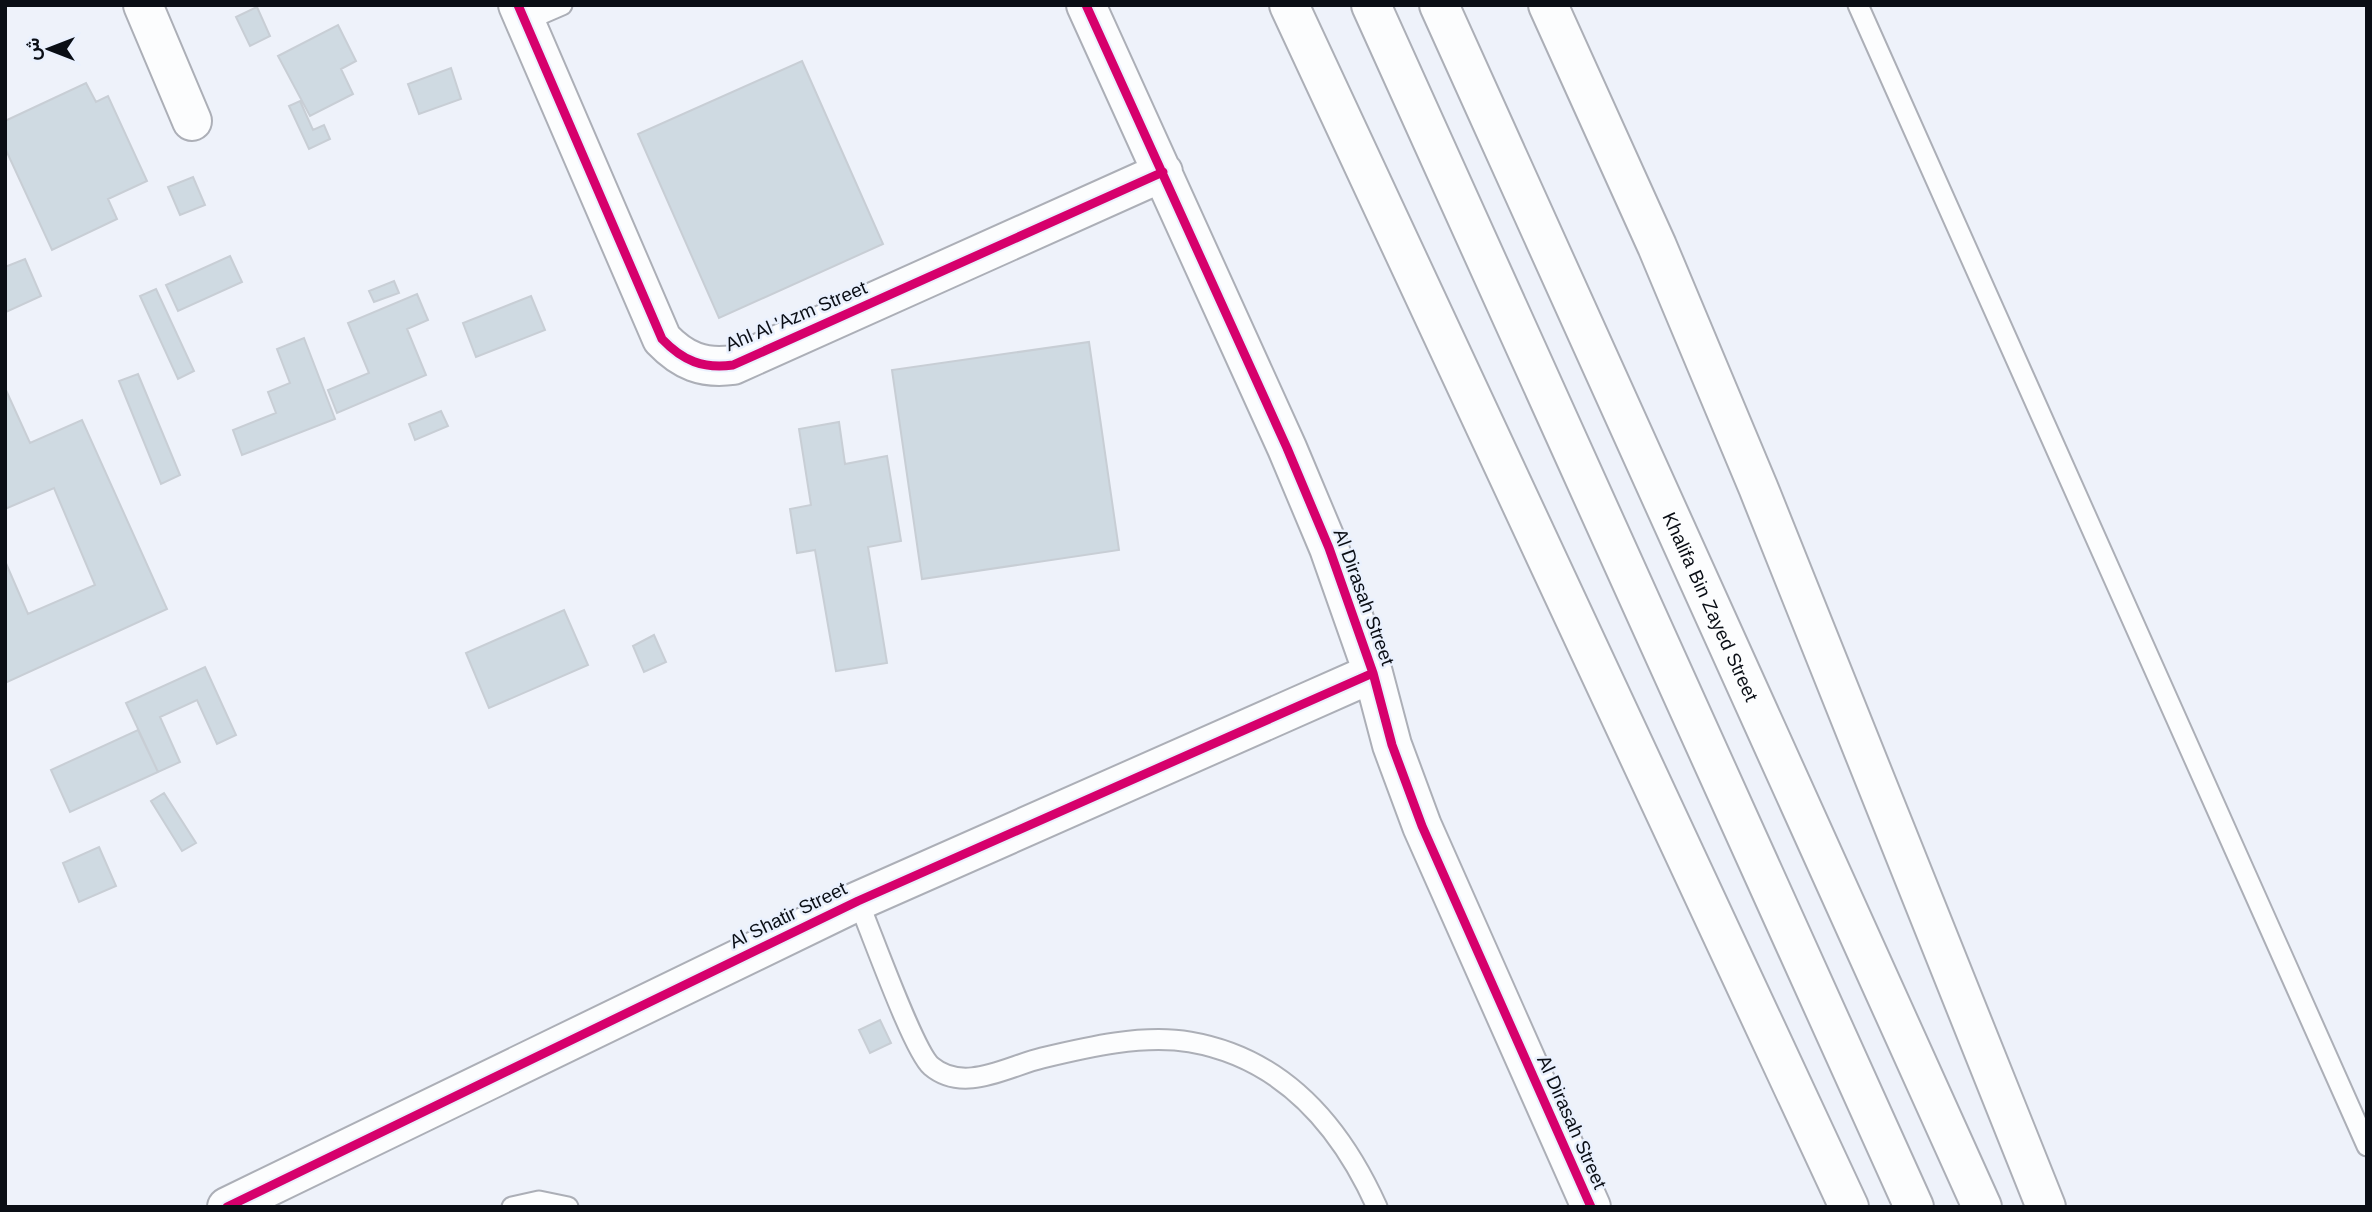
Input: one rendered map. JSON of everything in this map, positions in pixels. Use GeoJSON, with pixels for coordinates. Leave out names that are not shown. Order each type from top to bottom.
{"type":"FeatureCollection","features":[{"type":"Feature","properties":{"kind":"main road"},"geometry":{"type":"LineString","coordinates":[[143,5],[192,121]]}},
{"type":"Feature","properties":{"kind":"main road","name":"Al Dirasah Street"},"geometry":{"type":"LineString","coordinates":[[1086,5],[1329,548],[1373,673],[1392,745],[1422,826],[1591,1207]]}},
{"type":"Feature","properties":{"kind":"main road"},"geometry":{"type":"LineString","coordinates":[[1289,5],[1849,1207]]}},
{"type":"Feature","properties":{"kind":"main road"},"geometry":{"type":"LineString","coordinates":[[1371,5],[1914,1207]]}},
{"type":"Feature","properties":{"kind":"main road","name":"Khalifa Bin Zayed Street"},"geometry":{"type":"LineString","coordinates":[[1439,5],[1982,1207]]}},
{"type":"Feature","properties":{"kind":"main road"},"geometry":{"type":"LineString","coordinates":[[1548,5],[1657,246],[1758,487],[2046,1207]]}},
{"type":"Feature","properties":{"kind":"main road","name":"Ahl Al 'Azm Street"},"geometry":{"type":"LineString","coordinates":[[521,13],[662,339],[686,360],[701,365],[733,365],[1163,172]]}},
{"type":"Feature","properties":{"kind":"main road","name":"Al Shatir Street"},"geometry":{"type":"LineString","coordinates":[[227,1207],[858,901],[1373,673]]}},
{"type":"Feature","properties":{"kind":"lane"},"geometry":{"type":"LineString","coordinates":[[521,13],[562,5]]}},
{"type":"Feature","properties":{"kind":"lane"},"geometry":{"type":"LineString","coordinates":[[1858,5],[2367,1146]]}},
{"type":"Feature","properties":{"kind":"lane"},"geometry":{"type":"LineString","coordinates":[[858,901],[921,1054],[942,1073],[969,1079],[1052,1056],[1139,1042],[1189,1042],[1238,1056],[1283,1081],[1322,1115],[1353,1156],[1377,1207]]}},
{"type":"Feature","properties":{"kind":"lane"},"geometry":{"type":"LineString","coordinates":[[514,1207],[539,1202],[568,1207]]}},
{"type":"Feature","properties":{"kind":"building"},"geometry":{"type":"Polygon","coordinates":[[[257,7],[270,36],[250,46],[236,17],[257,7]]]}},
{"type":"Feature","properties":{"kind":"building"},"geometry":{"type":"Polygon","coordinates":[[[338,25],[356,61],[341,69],[353,94],[310,116],[278,56],[338,25]]]}},
{"type":"Feature","properties":{"kind":"building"},"geometry":{"type":"Polygon","coordinates":[[[802,61],[883,244],[719,318],[638,134],[802,61]]]}},
{"type":"Feature","properties":{"kind":"building"},"geometry":{"type":"Polygon","coordinates":[[[451,68],[461,99],[419,114],[408,84],[451,68]]]}},
{"type":"Feature","properties":{"kind":"building"},"geometry":{"type":"Polygon","coordinates":[[[86,83],[96,102],[108,96],[147,181],[108,199],[117,219],[52,250],[5,148],[5,121],[86,83]]]}},
{"type":"Feature","properties":{"kind":"building"},"geometry":{"type":"Polygon","coordinates":[[[300,101],[313,130],[324,125],[330,139],[309,149],[289,106],[300,101]]]}},
{"type":"Feature","properties":{"kind":"building"},"geometry":{"type":"Polygon","coordinates":[[[193,177],[205,205],[180,215],[168,187],[193,177]]]}},
{"type":"Feature","properties":{"kind":"building"},"geometry":{"type":"Polygon","coordinates":[[[230,256],[242,282],[178,311],[166,285],[230,256]]]}},
{"type":"Feature","properties":{"kind":"building"},"geometry":{"type":"Polygon","coordinates":[[[25,259],[41,296],[6,312],[5,267],[25,259]]]}},
{"type":"Feature","properties":{"kind":"building"},"geometry":{"type":"Polygon","coordinates":[[[394,281],[399,293],[374,302],[369,291],[394,281]]]}},
{"type":"Feature","properties":{"kind":"building"},"geometry":{"type":"Polygon","coordinates":[[[156,289],[194,371],[178,379],[140,296],[156,289]]]}},
{"type":"Feature","properties":{"kind":"building"},"geometry":{"type":"Polygon","coordinates":[[[417,294],[428,320],[407,329],[426,375],[337,413],[328,390],[369,373],[348,323],[417,294]]]}},
{"type":"Feature","properties":{"kind":"building"},"geometry":{"type":"Polygon","coordinates":[[[531,296],[545,330],[476,357],[463,323],[531,296]]]}},
{"type":"Feature","properties":{"kind":"building"},"geometry":{"type":"Polygon","coordinates":[[[304,338],[335,419],[242,455],[233,430],[276,413],[268,392],[290,383],[277,349],[304,338]]]}},
{"type":"Feature","properties":{"kind":"building"},"geometry":{"type":"Polygon","coordinates":[[[1089,342],[1119,550],[922,579],[892,370],[1089,342]]]}},
{"type":"Feature","properties":{"kind":"building"},"geometry":{"type":"Polygon","coordinates":[[[138,374],[180,475],[161,484],[119,381],[138,374]]]}},
{"type":"Feature","properties":{"kind":"building"},"geometry":{"type":"Polygon","coordinates":[[[5,388],[30,443],[82,420],[167,609],[5,683],[5,561],[28,614],[95,585],[54,488],[5,509],[5,388]]]}},
{"type":"Feature","properties":{"kind":"building"},"geometry":{"type":"Polygon","coordinates":[[[441,411],[448,426],[415,440],[409,424],[441,411]]]}},
{"type":"Feature","properties":{"kind":"building"},"geometry":{"type":"Polygon","coordinates":[[[839,422],[845,464],[887,456],[901,541],[868,547],[887,663],[836,671],[815,550],[797,553],[790,509],[811,505],[799,429],[839,422]]]}},
{"type":"Feature","properties":{"kind":"building"},"geometry":{"type":"Polygon","coordinates":[[[564,610],[588,665],[489,708],[466,653],[564,610]]]}},
{"type":"Feature","properties":{"kind":"building"},"geometry":{"type":"Polygon","coordinates":[[[654,635],[666,662],[644,672],[633,646],[654,635]]]}},
{"type":"Feature","properties":{"kind":"building"},"geometry":{"type":"Polygon","coordinates":[[[205,667],[236,735],[217,744],[197,700],[160,717],[180,762],[158,772],[126,703],[205,667]]]}},
{"type":"Feature","properties":{"kind":"building"},"geometry":{"type":"Polygon","coordinates":[[[138,730],[158,772],[70,812],[51,770],[138,730]]]}},
{"type":"Feature","properties":{"kind":"building"},"geometry":{"type":"Polygon","coordinates":[[[164,793],[196,843],[182,851],[151,801],[164,793]]]}},
{"type":"Feature","properties":{"kind":"building"},"geometry":{"type":"Polygon","coordinates":[[[99,847],[116,886],[79,902],[63,863],[99,847]]]}},
{"type":"Feature","properties":{"kind":"building"},"geometry":{"type":"Polygon","coordinates":[[[880,1020],[891,1043],[870,1053],[859,1030],[880,1020]]]}},
{"type":"Feature","properties":{"kind":"cycle path"},"geometry":{"type":"LineString","coordinates":[[518,5],[662,339],[694,362],[712,366],[733,365],[1163,172]]}},
{"type":"Feature","properties":{"kind":"cycle path"},"geometry":{"type":"LineString","coordinates":[[1086,5],[1287,448],[1329,548],[1373,673],[1392,745],[1422,826],[1591,1207]]}},
{"type":"Feature","properties":{"kind":"cycle path"},"geometry":{"type":"LineString","coordinates":[[227,1207],[858,901],[1373,673]]}}]}
